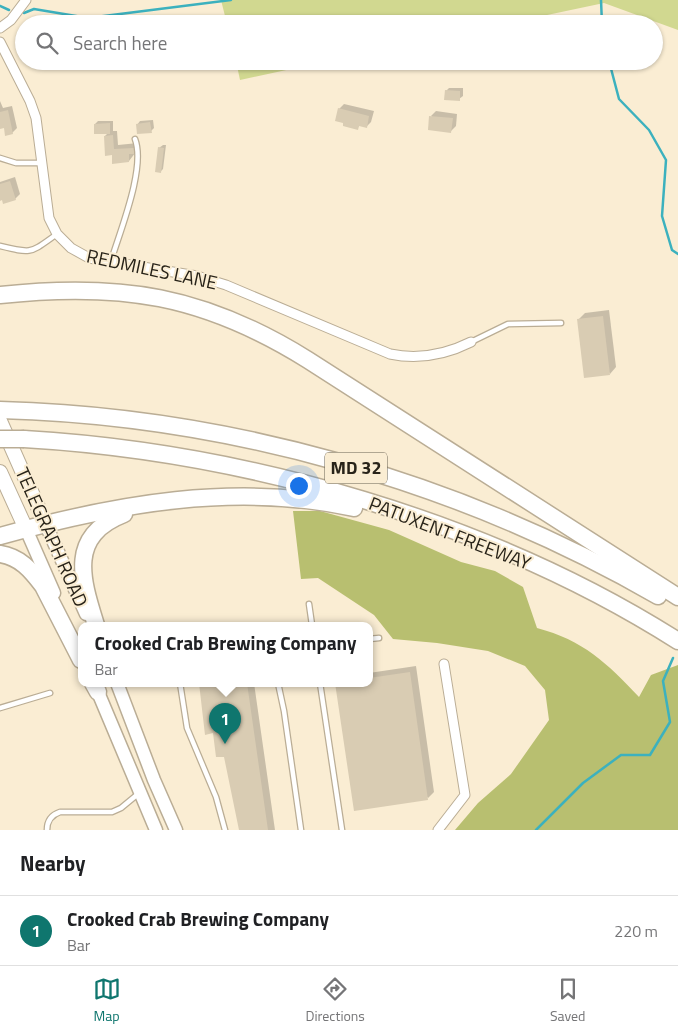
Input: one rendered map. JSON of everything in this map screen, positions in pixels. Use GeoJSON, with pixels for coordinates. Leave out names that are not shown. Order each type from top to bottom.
{"type":"FeatureCollection","features":[{"type":"Feature","properties":{"kind":"highway"},"geometry":{"type":"LineString","coordinates":[[0,307],[96,290]]}},
{"type":"Feature","properties":{"kind":"highway"},"geometry":{"type":"LineString","coordinates":[[0,296],[96,290],[147,295],[202,308],[233,320],[285,345],[678,597]]}},
{"type":"Feature","properties":{"kind":"highway","name":"PATUXENT FREEWAY"},"geometry":{"type":"LineString","coordinates":[[3,413],[81,414],[194,429],[308,454],[377,474],[530,531],[588,558],[678,608]]}},
{"type":"Feature","properties":{"kind":"highway","name":"PATUXENT FREEWAY"},"geometry":{"type":"LineString","coordinates":[[0,439],[24,439],[147,452],[239,468],[300,482],[396,510],[470,537],[519,558],[625,610],[678,641]]}},
{"type":"Feature","properties":{"kind":"highway"},"geometry":{"type":"LineString","coordinates":[[0,536],[26,529],[157,503],[238,496],[293,498],[369,511],[519,558]]}},
{"type":"Feature","properties":{"kind":"highway"},"geometry":{"type":"LineString","coordinates":[[95,622],[82,578],[82,565],[90,540],[97,530],[115,517],[157,503]]}},
{"type":"Feature","properties":{"kind":"highway"},"geometry":{"type":"LineString","coordinates":[[0,554],[18,559],[35,575],[43,586],[78,654]]}},
{"type":"Feature","properties":{"kind":"main road","name":"TELEGRAPH ROAD"},"geometry":{"type":"LineString","coordinates":[[3,413],[46,525],[91,622]]}},
{"type":"Feature","properties":{"kind":"main road","name":"TELEGRAPH ROAD"},"geometry":{"type":"LineString","coordinates":[[0,472],[78,647]]}},
{"type":"Feature","properties":{"kind":"main road"},"geometry":{"type":"LineString","coordinates":[[95,687],[150,816],[158,830]]}},
{"type":"Feature","properties":{"kind":"main road"},"geometry":{"type":"LineString","coordinates":[[119,687],[154,780],[176,830]]}},
{"type":"Feature","properties":{"kind":"street"},"geometry":{"type":"LineString","coordinates":[[0,28],[11,20],[26,0]]}},
{"type":"Feature","properties":{"kind":"street","name":"REDMILES LANE"},"geometry":{"type":"LineString","coordinates":[[0,42],[30,101],[36,118],[46,206],[57,234],[80,254],[111,263],[197,276],[226,285],[390,354],[404,357],[428,356],[450,352],[471,342]]}},
{"type":"Feature","properties":{"kind":"street"},"geometry":{"type":"LineString","coordinates":[[438,830],[465,795],[444,664]]}},
{"type":"Feature","properties":{"kind":"lane"},"geometry":{"type":"LineString","coordinates":[[111,263],[137,171],[138,148],[135,139]]}},
{"type":"Feature","properties":{"kind":"lane"},"geometry":{"type":"LineString","coordinates":[[0,158],[16,163],[41,163]]}},
{"type":"Feature","properties":{"kind":"lane"},"geometry":{"type":"LineString","coordinates":[[0,246],[32,252],[57,234]]}},
{"type":"Feature","properties":{"kind":"lane"},"geometry":{"type":"LineString","coordinates":[[471,342],[508,324],[561,323]]}},
{"type":"Feature","properties":{"kind":"lane"},"geometry":{"type":"LineString","coordinates":[[309,604],[312,622]]}},
{"type":"Feature","properties":{"kind":"lane"},"geometry":{"type":"LineString","coordinates":[[373,639],[379,638]]}},
{"type":"Feature","properties":{"kind":"lane"},"geometry":{"type":"LineString","coordinates":[[181,687],[187,728],[216,797],[225,830]]}},
{"type":"Feature","properties":{"kind":"lane"},"geometry":{"type":"LineString","coordinates":[[279,687],[301,830]]}},
{"type":"Feature","properties":{"kind":"lane"},"geometry":{"type":"LineString","coordinates":[[321,687],[342,830]]}},
{"type":"Feature","properties":{"kind":"lane"},"geometry":{"type":"LineString","coordinates":[[0,708],[50,693]]}},
{"type":"Feature","properties":{"kind":"lane"},"geometry":{"type":"LineString","coordinates":[[47,830],[48,821],[54,814],[60,812],[112,812],[121,808],[140,792]]}},
{"type":"Feature","properties":{"kind":"green space"},"geometry":{"type":"Polygon","coordinates":[[[221,0],[678,0],[678,30],[663,25],[663,15],[637,15],[604,3],[547,15],[225,15],[221,0]]]}},
{"type":"Feature","properties":{"kind":"green space"},"geometry":{"type":"Polygon","coordinates":[[[238,70],[286,70],[240,80],[238,70]]]}},
{"type":"Feature","properties":{"kind":"green space"},"geometry":{"type":"Polygon","coordinates":[[[293,511],[320,511],[389,530],[461,562],[495,571],[523,587],[537,628],[568,639],[593,654],[605,663],[639,697],[651,675],[678,665],[678,830],[455,830],[478,803],[511,774],[549,720],[545,690],[525,666],[488,651],[437,643],[393,639],[374,615],[318,578],[301,579],[293,511]]]}},
{"type":"Feature","properties":{"kind":"building"},"geometry":{"type":"Polygon","coordinates":[[[445,90],[460,91],[460,101],[444,100],[445,90]]]}},
{"type":"Feature","properties":{"kind":"building"},"geometry":{"type":"Polygon","coordinates":[[[338,108],[369,116],[367,128],[359,126],[358,130],[343,126],[343,123],[335,121],[338,108]]]}},
{"type":"Feature","properties":{"kind":"building"},"geometry":{"type":"Polygon","coordinates":[[[8,110],[13,134],[5,136],[4,128],[0,129],[0,112],[8,110]]]}},
{"type":"Feature","properties":{"kind":"building"},"geometry":{"type":"Polygon","coordinates":[[[429,116],[453,118],[451,133],[428,130],[429,116]]]}},
{"type":"Feature","properties":{"kind":"building"},"geometry":{"type":"Polygon","coordinates":[[[150,122],[152,133],[137,134],[136,124],[150,122]]]}},
{"type":"Feature","properties":{"kind":"building"},"geometry":{"type":"Polygon","coordinates":[[[110,123],[110,134],[94,134],[94,124],[110,123]]]}},
{"type":"Feature","properties":{"kind":"building"},"geometry":{"type":"Polygon","coordinates":[[[113,135],[114,149],[134,148],[134,154],[129,154],[129,162],[112,164],[112,155],[105,156],[104,136],[113,135]]]}},
{"type":"Feature","properties":{"kind":"building"},"geometry":{"type":"Polygon","coordinates":[[[158,147],[164,148],[161,173],[155,172],[158,147]]]}},
{"type":"Feature","properties":{"kind":"building"},"geometry":{"type":"Polygon","coordinates":[[[10,181],[16,200],[3,204],[2,200],[0,201],[0,184],[10,181]]]}},
{"type":"Feature","properties":{"kind":"building"},"geometry":{"type":"Polygon","coordinates":[[[603,316],[610,375],[584,378],[577,319],[603,316]]]}},
{"type":"Feature","properties":{"kind":"building"},"geometry":{"type":"Polygon","coordinates":[[[410,672],[428,800],[354,811],[336,687],[373,687],[373,677],[410,672]]]}},
{"type":"Feature","properties":{"kind":"building"},"geometry":{"type":"Polygon","coordinates":[[[199,687],[248,687],[268,830],[239,830],[224,757],[216,757],[213,733],[205,735],[199,687]]]}},
{"type":"Feature","properties":{"kind":"waterway"},"geometry":{"type":"LineString","coordinates":[[112,15],[231,0]]}},
{"type":"Feature","properties":{"kind":"waterway"},"geometry":{"type":"LineString","coordinates":[[601,0],[602,15]]}},
{"type":"Feature","properties":{"kind":"waterway"},"geometry":{"type":"LineString","coordinates":[[0,6],[9,10]]}},
{"type":"Feature","properties":{"kind":"waterway"},"geometry":{"type":"LineString","coordinates":[[24,13],[34,9],[70,15]]}},
{"type":"Feature","properties":{"kind":"waterway"},"geometry":{"type":"LineString","coordinates":[[611,70],[619,99],[649,130],[666,160],[662,216],[672,250],[678,254]]}},
{"type":"Feature","properties":{"kind":"waterway"},"geometry":{"type":"LineString","coordinates":[[536,830],[583,783],[621,755],[650,755],[670,722],[663,681],[673,658]]}},
{"type":"Feature","properties":{"kind":"place","name":"Crooked Crab Brewing Company"},"geometry":{"type":"Point","coordinates":[225,744]}}]}
